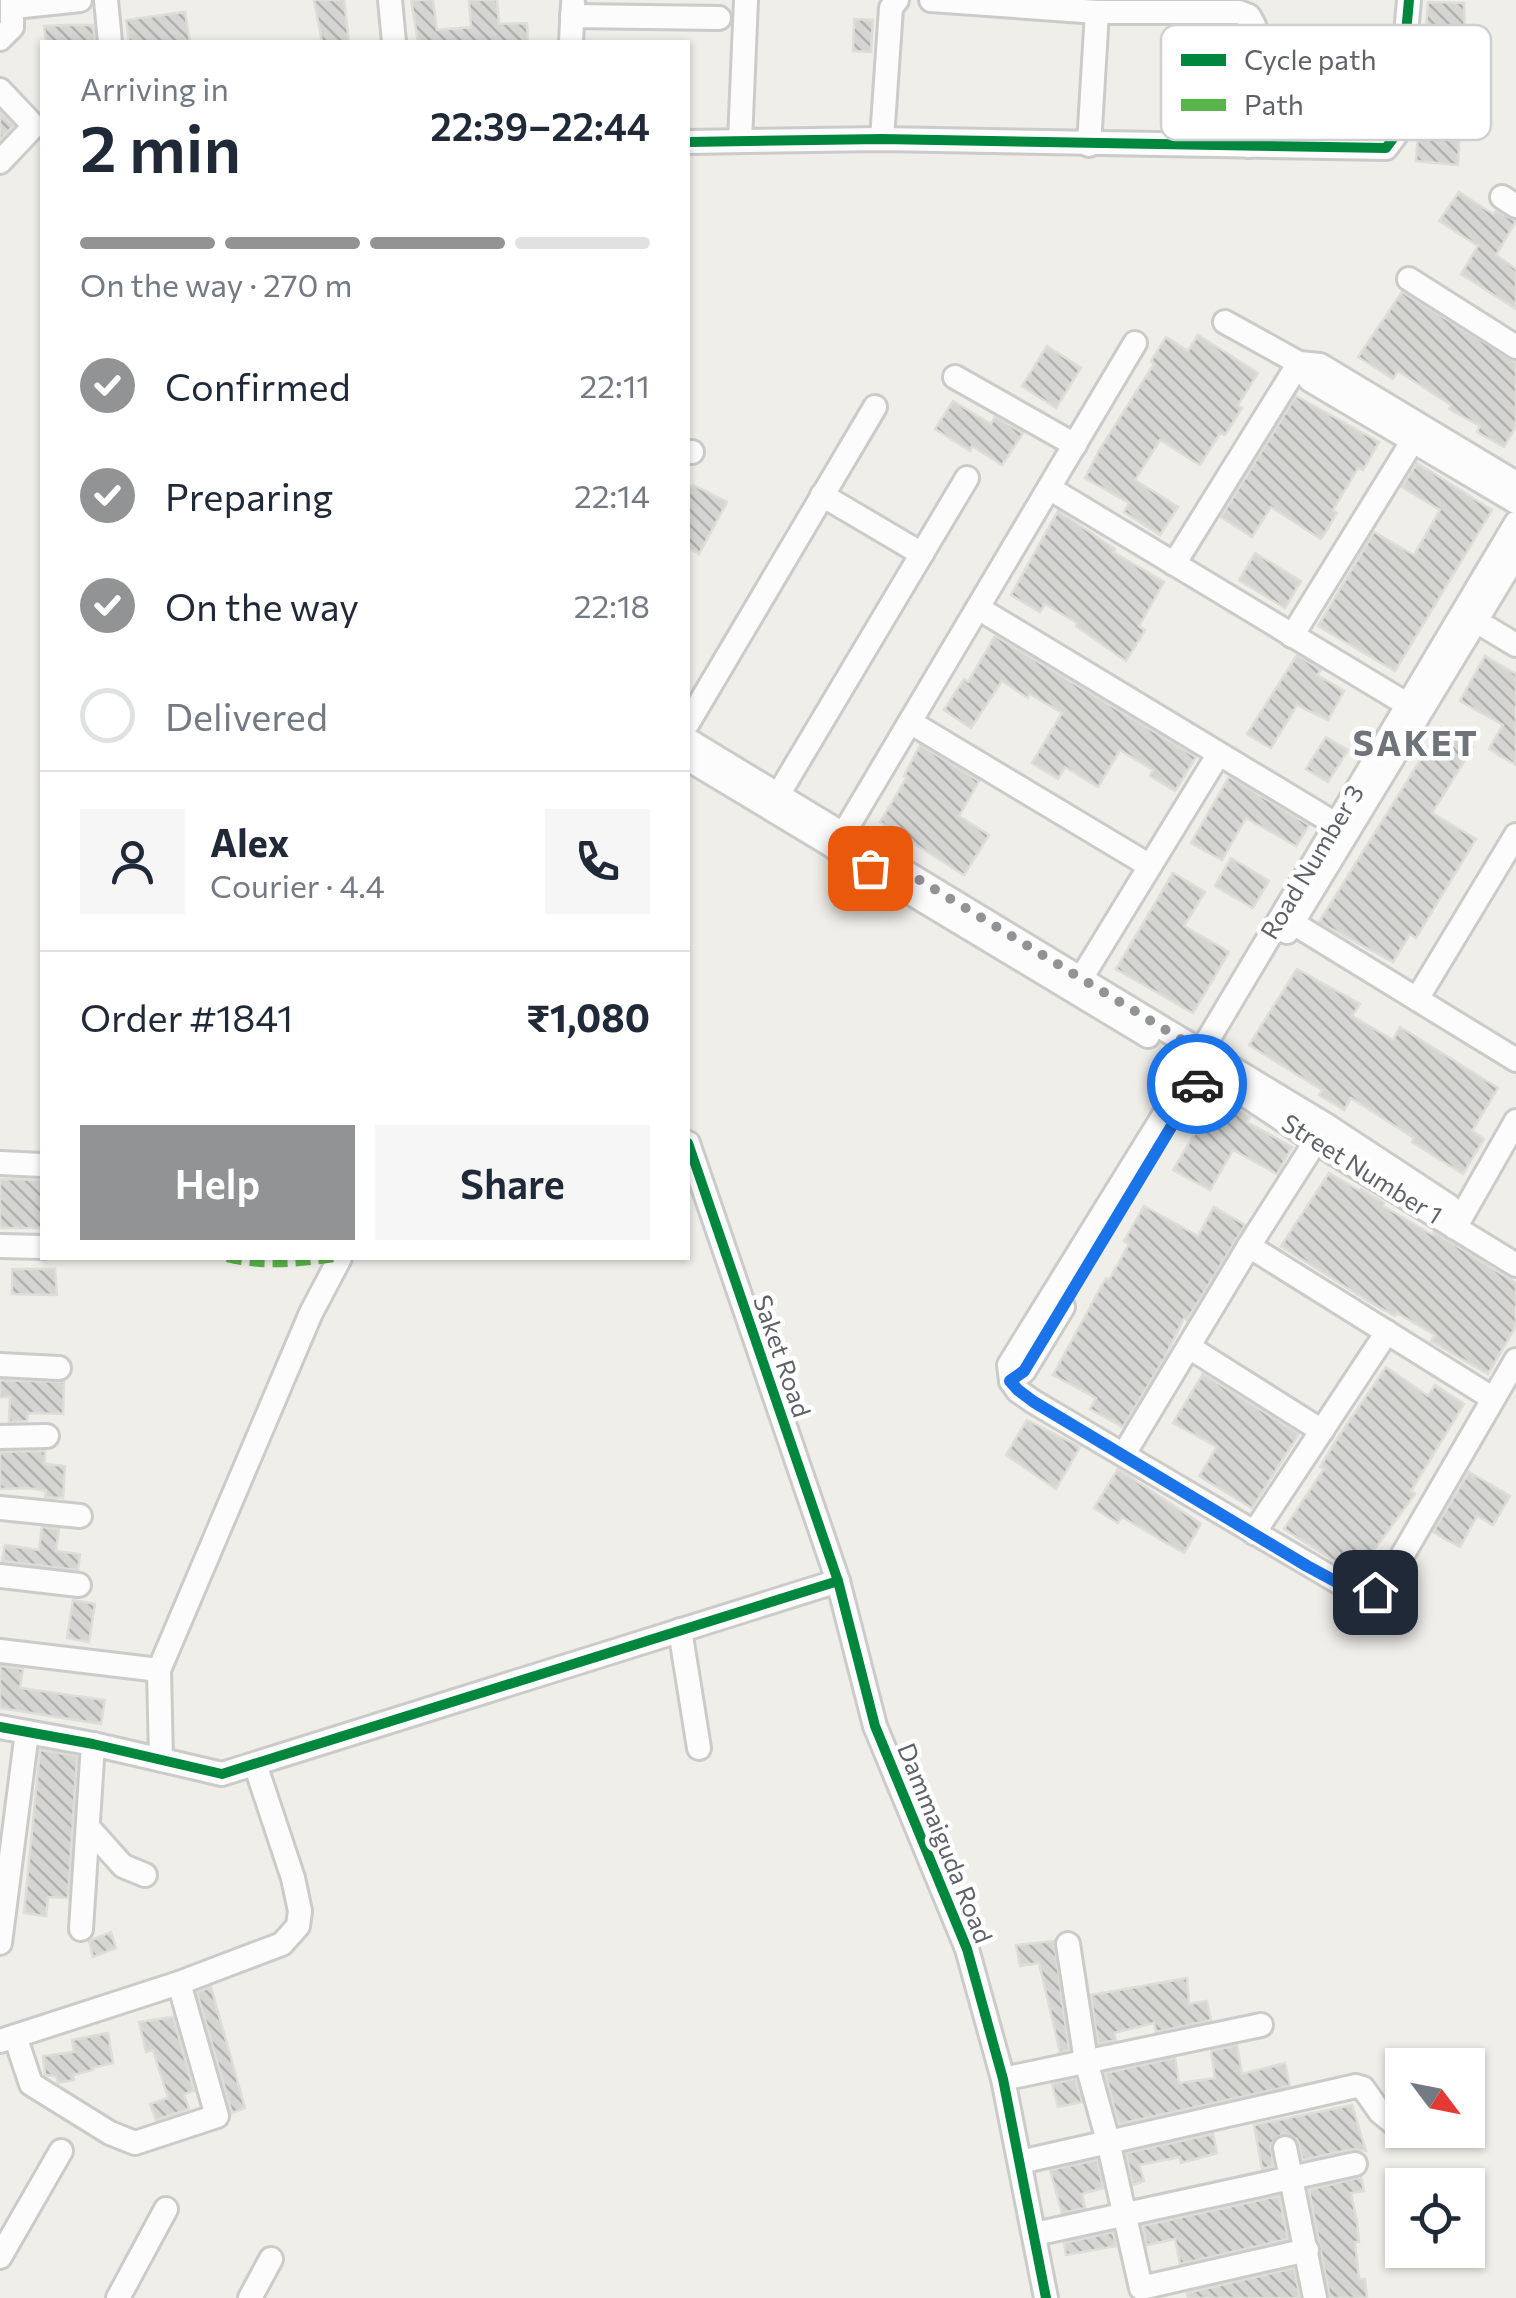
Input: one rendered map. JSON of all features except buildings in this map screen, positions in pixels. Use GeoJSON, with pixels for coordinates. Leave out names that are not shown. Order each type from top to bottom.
{"type":"FeatureCollection","features":[{"type":"Feature","properties":{"kind":"street"},"geometry":{"type":"LineString","coordinates":[[8,17],[80,0]]}},
{"type":"Feature","properties":{"kind":"street"},"geometry":{"type":"LineString","coordinates":[[106,0],[110,40]]}},
{"type":"Feature","properties":{"kind":"street"},"geometry":{"type":"LineString","coordinates":[[390,0],[394,40]]}},
{"type":"Feature","properties":{"kind":"street"},"geometry":{"type":"LineString","coordinates":[[740,141],[746,0]]}},
{"type":"Feature","properties":{"kind":"street"},"geometry":{"type":"LineString","coordinates":[[882,139],[891,8],[897,0]]}},
{"type":"Feature","properties":{"kind":"street"},"geometry":{"type":"LineString","coordinates":[[931,0],[1098,12],[1239,12],[1249,16],[1254,25]]}},
{"type":"Feature","properties":{"kind":"street"},"geometry":{"type":"LineString","coordinates":[[1407,25],[1409,0]]}},
{"type":"Feature","properties":{"kind":"street"},"geometry":{"type":"LineString","coordinates":[[571,40],[572,8],[719,18]]}},
{"type":"Feature","properties":{"kind":"street"},"geometry":{"type":"LineString","coordinates":[[1089,145],[1098,12]]}},
{"type":"Feature","properties":{"kind":"street"},"geometry":{"type":"LineString","coordinates":[[0,90],[34,126],[0,162]]}},
{"type":"Feature","properties":{"kind":"street"},"geometry":{"type":"LineString","coordinates":[[690,142],[882,139],[1386,148],[1395,140]]}},
{"type":"Feature","properties":{"kind":"street"},"geometry":{"type":"LineString","coordinates":[[1248,140],[1248,146]]}},
{"type":"Feature","properties":{"kind":"street"},"geometry":{"type":"LineString","coordinates":[[1409,278],[1516,346]]}},
{"type":"Feature","properties":{"kind":"street"},"geometry":{"type":"LineString","coordinates":[[1225,322],[1299,363],[1320,365],[1516,502]]}},
{"type":"Feature","properties":{"kind":"street"},"geometry":{"type":"LineString","coordinates":[[839,841],[1135,343]]}},
{"type":"Feature","properties":{"kind":"street"},"geometry":{"type":"LineString","coordinates":[[1174,564],[1299,363]]}},
{"type":"Feature","properties":{"kind":"street"},"geometry":{"type":"LineString","coordinates":[[955,378],[1075,446]]}},
{"type":"Feature","properties":{"kind":"street"},"geometry":{"type":"LineString","coordinates":[[690,720],[875,407]]}},
{"type":"Feature","properties":{"kind":"street"},"geometry":{"type":"LineString","coordinates":[[1417,433],[1516,483]]}},
{"type":"Feature","properties":{"kind":"street"},"geometry":{"type":"LineString","coordinates":[[1292,636],[1417,433]]}},
{"type":"Feature","properties":{"kind":"street"},"geometry":{"type":"LineString","coordinates":[[778,795],[968,478]]}},
{"type":"Feature","properties":{"kind":"street"},"geometry":{"type":"LineString","coordinates":[[1049,488],[1414,708]]}},
{"type":"Feature","properties":{"kind":"street"},"geometry":{"type":"LineString","coordinates":[[822,495],[922,554]]}},
{"type":"Feature","properties":{"kind":"street","name":"Road Number 3"},"geometry":{"type":"LineString","coordinates":[[1124,1454],[1034,1402],[1010,1381],[1024,1371],[1203,1060],[1414,708],[1516,523]]}},
{"type":"Feature","properties":{"kind":"street","name":"Road Number 3"},"geometry":{"type":"LineString","coordinates":[[1414,708],[1476,621],[1516,555]]}},
{"type":"Feature","properties":{"kind":"street"},"geometry":{"type":"LineString","coordinates":[[978,608],[1342,828]]}},
{"type":"Feature","properties":{"kind":"street"},"geometry":{"type":"LineString","coordinates":[[1476,621],[1516,645]]}},
{"type":"Feature","properties":{"kind":"street"},"geometry":{"type":"LineString","coordinates":[[910,722],[1150,866]]}},
{"type":"Feature","properties":{"kind":"street","name":"Street Number 1"},"geometry":{"type":"LineString","coordinates":[[690,741],[778,795],[839,841],[1321,1134],[1459,1222],[1516,1265]]}},
{"type":"Feature","properties":{"kind":"street"},"geometry":{"type":"LineString","coordinates":[[1082,977],[1218,755]]}},
{"type":"Feature","properties":{"kind":"street","name":"Street Number 1"},"geometry":{"type":"LineString","coordinates":[[690,760],[1082,977],[1203,1060]]}},
{"type":"Feature","properties":{"kind":"street","name":"Road Number 3"},"geometry":{"type":"LineString","coordinates":[[1203,1060],[1293,924],[1342,828]]}},
{"type":"Feature","properties":{"kind":"street"},"geometry":{"type":"LineString","coordinates":[[1418,999],[1516,835]]}},
{"type":"Feature","properties":{"kind":"street"},"geometry":{"type":"LineString","coordinates":[[1293,924],[1516,1060]]}},
{"type":"Feature","properties":{"kind":"street"},"geometry":{"type":"LineString","coordinates":[[1459,1222],[1516,1121]]}},
{"type":"Feature","properties":{"kind":"street"},"geometry":{"type":"LineString","coordinates":[[1321,1134],[1124,1454],[1357,1593],[1375,1592],[1388,1580],[1516,1360]]}},
{"type":"Feature","properties":{"kind":"street","name":"Saket Road"},"geometry":{"type":"LineString","coordinates":[[690,1150],[838,1581]]}},
{"type":"Feature","properties":{"kind":"street"},"geometry":{"type":"LineString","coordinates":[[0,1164],[40,1165]]}},
{"type":"Feature","properties":{"kind":"street","name":"Street Number 1"},"geometry":{"type":"LineString","coordinates":[[1459,1222],[1516,1248]]}},
{"type":"Feature","properties":{"kind":"street"},"geometry":{"type":"LineString","coordinates":[[0,1246],[40,1247]]}},
{"type":"Feature","properties":{"kind":"street"},"geometry":{"type":"LineString","coordinates":[[1249,1246],[1492,1398]]}},
{"type":"Feature","properties":{"kind":"street"},"geometry":{"type":"LineString","coordinates":[[161,1760],[159,1670],[311,1312],[339,1260]]}},
{"type":"Feature","properties":{"kind":"street"},"geometry":{"type":"LineString","coordinates":[[1254,1534],[1387,1332]]}},
{"type":"Feature","properties":{"kind":"street"},"geometry":{"type":"LineString","coordinates":[[1189,1347],[1322,1431]]}},
{"type":"Feature","properties":{"kind":"street"},"geometry":{"type":"LineString","coordinates":[[0,1366],[59,1368]]}},
{"type":"Feature","properties":{"kind":"street"},"geometry":{"type":"LineString","coordinates":[[0,1438],[47,1436]]}},
{"type":"Feature","properties":{"kind":"street"},"geometry":{"type":"LineString","coordinates":[[0,1508],[80,1516]]}},
{"type":"Feature","properties":{"kind":"street"},"geometry":{"type":"LineString","coordinates":[[0,1576],[79,1585]]}},
{"type":"Feature","properties":{"kind":"street"},"geometry":{"type":"LineString","coordinates":[[0,1727],[222,1774],[838,1581]]}},
{"type":"Feature","properties":{"kind":"street","name":"Dammaiguda Road"},"geometry":{"type":"LineString","coordinates":[[838,1581],[876,1726],[967,1949],[1003,2079],[1035,2234],[1039,2294]]}},
{"type":"Feature","properties":{"kind":"street"},"geometry":{"type":"LineString","coordinates":[[680,1630],[699,1748]]}},
{"type":"Feature","properties":{"kind":"street"},"geometry":{"type":"LineString","coordinates":[[0,1651],[159,1670]]}},
{"type":"Feature","properties":{"kind":"street"},"geometry":{"type":"LineString","coordinates":[[0,1943],[9,1808],[27,1732]]}},
{"type":"Feature","properties":{"kind":"street"},"geometry":{"type":"LineString","coordinates":[[81,1929],[94,1744]]}},
{"type":"Feature","properties":{"kind":"street"},"geometry":{"type":"LineString","coordinates":[[179,1983],[217,2116],[158,2138],[136,2143],[110,2132],[31,2084],[8,2039],[179,1983],[282,1944],[298,1926],[300,1911],[255,1764]]}},
{"type":"Feature","properties":{"kind":"street"},"geometry":{"type":"LineString","coordinates":[[88,1827],[123,1866],[146,1875]]}},
{"type":"Feature","properties":{"kind":"street"},"geometry":{"type":"LineString","coordinates":[[1068,1944],[1086,2061],[1142,2293],[1307,2250]]}},
{"type":"Feature","properties":{"kind":"street"},"geometry":{"type":"LineString","coordinates":[[1003,2079],[1261,2025]]}},
{"type":"Feature","properties":{"kind":"street"},"geometry":{"type":"LineString","coordinates":[[1020,2162],[1356,2086],[1363,2088],[1385,2116]]}},
{"type":"Feature","properties":{"kind":"street"},"geometry":{"type":"LineString","coordinates":[[1284,2148],[1315,2298]]}},
{"type":"Feature","properties":{"kind":"street"},"geometry":{"type":"LineString","coordinates":[[0,2257],[61,2152]]}},
{"type":"Feature","properties":{"kind":"street"},"geometry":{"type":"LineString","coordinates":[[1035,2234],[1355,2164]]}},
{"type":"Feature","properties":{"kind":"street"},"geometry":{"type":"LineString","coordinates":[[118,2298],[166,2210]]}},
{"type":"Feature","properties":{"kind":"street"},"geometry":{"type":"LineString","coordinates":[[250,2298],[271,2260]]}},
{"type":"Feature","properties":{"kind":"marked path"},"geometry":{"type":"LineString","coordinates":[[236,1260],[319,1260]]}},
{"type":"Feature","properties":{"kind":"cycle path"},"geometry":{"type":"LineString","coordinates":[[1407,25],[1409,0]]}},
{"type":"Feature","properties":{"kind":"cycle path"},"geometry":{"type":"LineString","coordinates":[[690,142],[882,139],[1386,148],[1392,140]]}},
{"type":"Feature","properties":{"kind":"cycle path"},"geometry":{"type":"LineString","coordinates":[[690,1149],[838,1581],[875,1726],[967,1949],[1003,2079],[1046,2298]]}},
{"type":"Feature","properties":{"kind":"cycle path"},"geometry":{"type":"LineString","coordinates":[[0,1727],[222,1774],[838,1581]]}},
{"type":"Feature","properties":{"kind":"way so far"},"geometry":{"type":"LineString","coordinates":[[870,868],[836,848],[844,834],[1197,1049],[1191,1066],[1204,1073],[1197,1084]]}},
{"type":"Feature","properties":{"kind":"district","name":"SAKET"},"geometry":{"type":"Point","coordinates":[1416,744]}},
{"type":"Feature","properties":{"kind":"route"},"geometry":{"type":"LineString","coordinates":[[1197,1084],[1024,1371],[1010,1381],[1034,1402],[1307,1566],[1357,1593],[1375,1592]]}}]}
